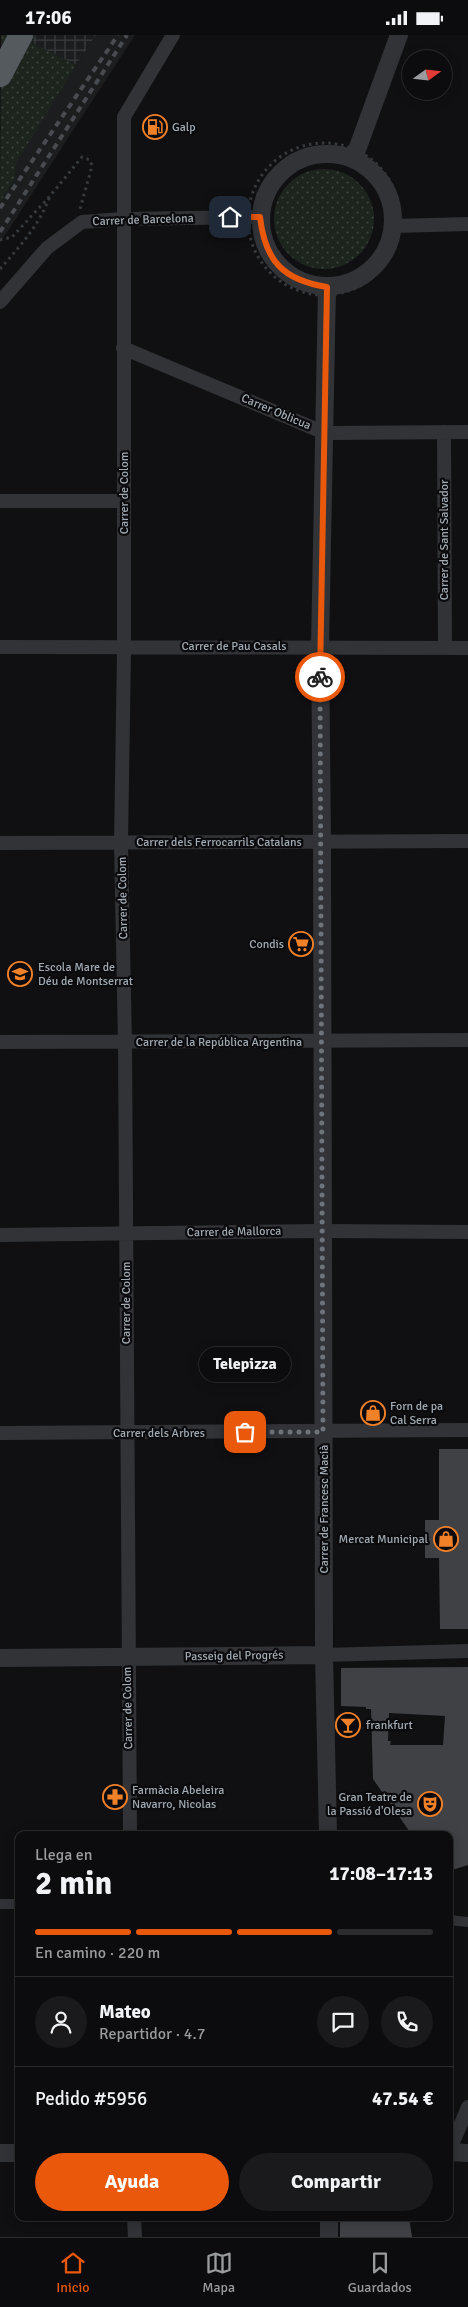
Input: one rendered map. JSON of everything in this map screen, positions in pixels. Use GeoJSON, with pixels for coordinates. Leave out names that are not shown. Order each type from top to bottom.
{"type":"FeatureCollection","features":[{"type":"Feature","properties":{"kind":"highway"},"geometry":{"type":"LineString","coordinates":[[0,75],[21,35]]}},
{"type":"Feature","properties":{"kind":"street","name":"Carrer de Colom"},"geometry":{"type":"LineString","coordinates":[[130,1831],[127,1657],[126,1043],[122,843],[124,117],[173,35]]}},
{"type":"Feature","properties":{"kind":"street"},"geometry":{"type":"LineString","coordinates":[[354,159],[399,35]]}},
{"type":"Feature","properties":{"kind":"street"},"geometry":{"type":"LineString","coordinates":[[333,153],[354,159],[371,170],[384,186],[392,205],[393,225],[389,245],[379,262],[364,275],[346,284],[327,287],[306,283],[287,273],[272,258],[252,221],[275,177],[291,163],[311,154],[333,153]]}},
{"type":"Feature","properties":{"kind":"street","name":"Carrer de Barcelona"},"geometry":{"type":"LineString","coordinates":[[0,302],[47,248],[82,222],[123,219],[252,221]]}},
{"type":"Feature","properties":{"kind":"street"},"geometry":{"type":"LineString","coordinates":[[393,225],[468,224]]}},
{"type":"Feature","properties":{"kind":"street","name":"Carrer de Francesc Macià"},"geometry":{"type":"LineString","coordinates":[[327,287],[320,647],[324,1655],[328,1831]]}},
{"type":"Feature","properties":{"kind":"street","name":"Carrer Oblicua"},"geometry":{"type":"LineString","coordinates":[[123,348],[325,433],[468,432]]}},
{"type":"Feature","properties":{"kind":"street","name":"Carrer de Sant Salvador"},"geometry":{"type":"LineString","coordinates":[[444,432],[445,648]]}},
{"type":"Feature","properties":{"kind":"street"},"geometry":{"type":"LineString","coordinates":[[0,501],[124,501]]}},
{"type":"Feature","properties":{"kind":"street","name":"Carrer de Pau Casals"},"geometry":{"type":"LineString","coordinates":[[0,647],[468,648]]}},
{"type":"Feature","properties":{"kind":"street","name":"Carrer dels Ferrocarrils Catalans"},"geometry":{"type":"LineString","coordinates":[[0,843],[468,841]]}},
{"type":"Feature","properties":{"kind":"street","name":"Carrer de la República Argentina"},"geometry":{"type":"LineString","coordinates":[[0,1042],[468,1041]]}},
{"type":"Feature","properties":{"kind":"street","name":"Carrer de Mallorca"},"geometry":{"type":"LineString","coordinates":[[0,1235],[323,1231],[468,1232]]}},
{"type":"Feature","properties":{"kind":"street","name":"Carrer dels Arbres"},"geometry":{"type":"LineString","coordinates":[[0,1433],[468,1430]]}},
{"type":"Feature","properties":{"kind":"street","name":"Passeig del Progrés"},"geometry":{"type":"LineString","coordinates":[[0,1658],[324,1655],[468,1651]]}},
{"type":"Feature","properties":{"kind":"street"},"geometry":{"type":"LineString","coordinates":[[0,1904],[15,1904]]}},
{"type":"Feature","properties":{"kind":"street"},"geometry":{"type":"LineString","coordinates":[[453,1920],[468,1921]]}},
{"type":"Feature","properties":{"kind":"street"},"geometry":{"type":"LineString","coordinates":[[453,2143],[468,2107]]}},
{"type":"Feature","properties":{"kind":"street"},"geometry":{"type":"LineString","coordinates":[[453,2152],[468,2153]]}},
{"type":"Feature","properties":{"kind":"street"},"geometry":{"type":"LineString","coordinates":[[0,2153],[15,2153]]}},
{"type":"Feature","properties":{"kind":"street"},"geometry":{"type":"LineString","coordinates":[[134,2221],[135,2237]]}},
{"type":"Feature","properties":{"kind":"street"},"geometry":{"type":"LineString","coordinates":[[329,2221],[329,2237]]}},
{"type":"Feature","properties":{"kind":"path"},"geometry":{"type":"LineString","coordinates":[[314,143],[327,143],[350,147],[376,163],[392,187],[398,203],[400,221],[395,245],[380,270],[355,288],[332,295],[310,294],[297,290],[279,280],[267,269],[256,254],[252,221],[250,202],[256,185],[269,165],[281,155],[296,148],[314,143]]}},
{"type":"Feature","properties":{"kind":"path"},"geometry":{"type":"LineString","coordinates":[[0,240],[12,237],[33,212],[50,196],[82,157],[90,160],[92,167],[80,211],[82,222]]}},
{"type":"Feature","properties":{"kind":"path"},"geometry":{"type":"LineString","coordinates":[[0,269],[28,238],[45,209],[50,196]]}},
{"type":"Feature","properties":{"kind":"path"},"geometry":{"type":"LineString","coordinates":[[239,229],[252,221]]}},
{"type":"Feature","properties":{"kind":"shaded area"},"geometry":{"type":"Polygon","coordinates":[[[1,35],[35,35],[32,43],[76,65],[16,163],[15,179],[0,202],[1,35]]]}},
{"type":"Feature","properties":{"kind":"shaded area"},"geometry":{"type":"Polygon","coordinates":[[[35,35],[96,35],[76,65],[32,43],[35,35]]]}},
{"type":"Feature","properties":{"kind":"shaded area"},"geometry":{"type":"Polygon","coordinates":[[[96,35],[135,35],[0,243],[0,202],[15,179],[16,163],[49,106],[96,35]]]}},
{"type":"Feature","properties":{"kind":"shaded area"},"geometry":{"type":"Polygon","coordinates":[[[324,169],[343,172],[360,183],[371,200],[374,219],[371,238],[360,255],[343,266],[324,269],[305,266],[288,255],[277,238],[274,219],[277,200],[288,183],[305,172],[324,169]]]}},
{"type":"Feature","properties":{"kind":"building","name":"Mercat Municipal"},"geometry":{"type":"Polygon","coordinates":[[[439,1449],[468,1449],[468,1629],[440,1629],[439,1558],[425,1558],[425,1520],[439,1520],[439,1449]]]}},
{"type":"Feature","properties":{"kind":"building"},"geometry":{"type":"Polygon","coordinates":[[[468,1667],[468,1865],[453,1870],[453,1831],[409,1831],[373,1779],[371,1709],[341,1706],[341,1668],[468,1667]],[[389,1713],[388,1741],[391,1741],[390,1745],[443,1745],[445,1716],[389,1713]]]}},
{"type":"Feature","properties":{"kind":"building"},"geometry":{"type":"Polygon","coordinates":[[[340,2221],[410,2221],[412,2237],[340,2237],[340,2221]]]}},
{"type":"Feature","properties":{"kind":"railway"},"geometry":{"type":"LineString","coordinates":[[0,208],[118,35]]}},
{"type":"Feature","properties":{"kind":"railway"},"geometry":{"type":"LineString","coordinates":[[0,232],[127,35]]}},
{"type":"Feature","properties":{"kind":"way so far"},"geometry":{"type":"LineString","coordinates":[[245,1432],[323,1432],[320,677]]}},
{"type":"Feature","properties":{"kind":"place","name":"Galp"},"geometry":{"type":"Point","coordinates":[155,127]}},
{"type":"Feature","properties":{"kind":"place","name":"Condis"},"geometry":{"type":"Point","coordinates":[301,944]}},
{"type":"Feature","properties":{"kind":"place","name":"Escola Mare de Déu de Montserrat"},"geometry":{"type":"Point","coordinates":[20,974]}},
{"type":"Feature","properties":{"kind":"place","name":"Forn de pa Cal Serra"},"geometry":{"type":"Point","coordinates":[373,1413]}},
{"type":"Feature","properties":{"kind":"place","name":"Telepizza"},"geometry":{"type":"Point","coordinates":[245,1432]}},
{"type":"Feature","properties":{"kind":"place","name":"Mercat Municipal"},"geometry":{"type":"Point","coordinates":[446,1539]}},
{"type":"Feature","properties":{"kind":"place","name":"frankfurt"},"geometry":{"type":"Point","coordinates":[348,1725]}},
{"type":"Feature","properties":{"kind":"place","name":"Farmàcia Abeleira Navarro, Nicolas"},"geometry":{"type":"Point","coordinates":[115,1797]}},
{"type":"Feature","properties":{"kind":"place","name":"Gran Teatre de la Passió d'Olesa"},"geometry":{"type":"Point","coordinates":[430,1804]}},
{"type":"Feature","properties":{"kind":"route"},"geometry":{"type":"LineString","coordinates":[[230,217],[260,217],[262,239],[272,258],[287,273],[306,283],[327,287],[320,677]]}}]}
